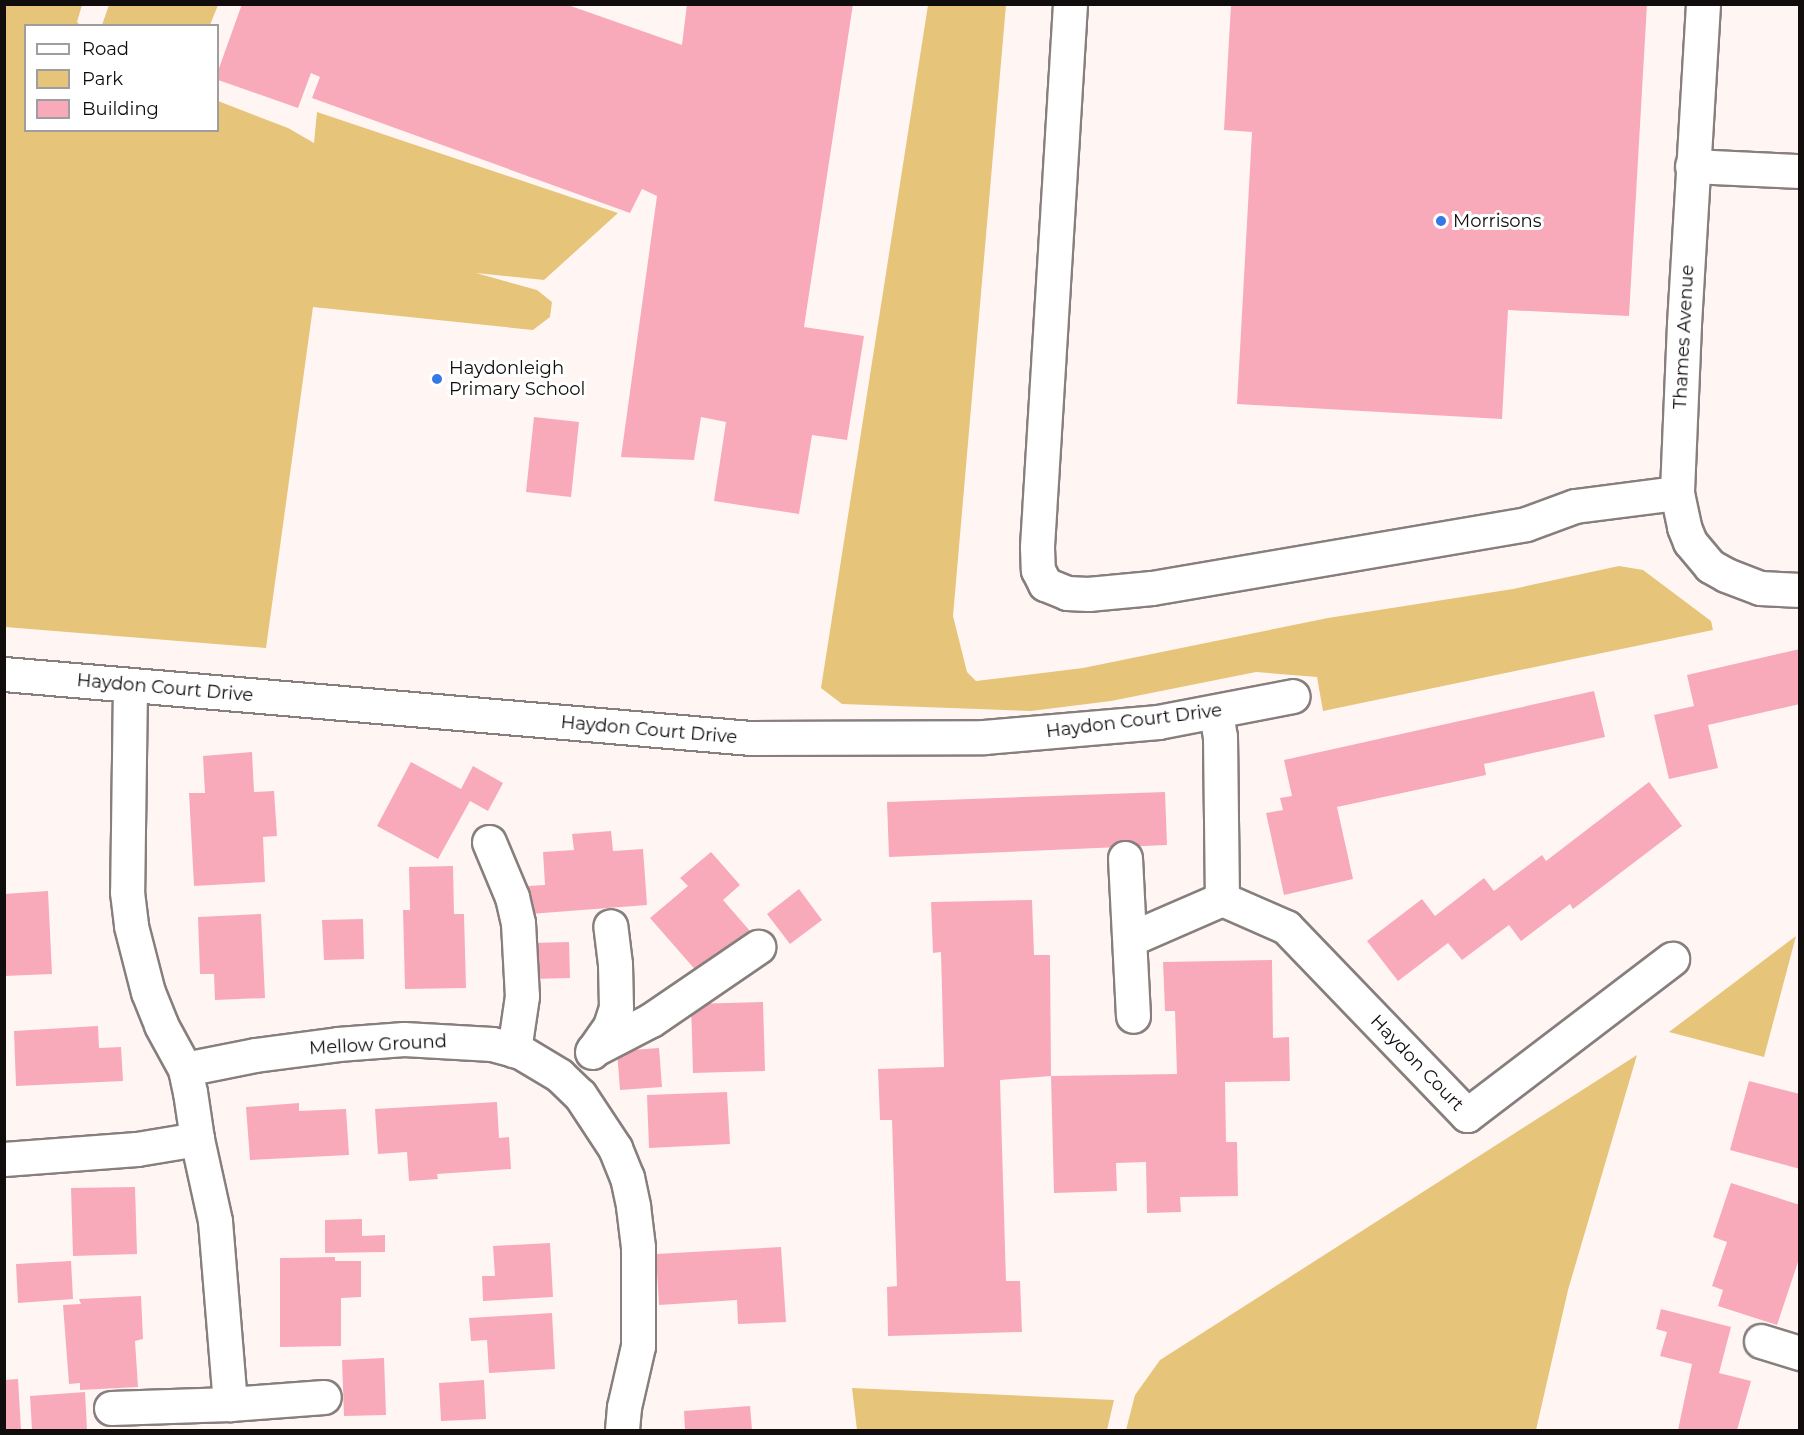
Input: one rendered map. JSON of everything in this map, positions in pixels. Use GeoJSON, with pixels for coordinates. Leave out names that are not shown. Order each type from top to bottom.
{"type":"FeatureCollection","features":[{"type":"Feature","properties":{"kind":"street"},"geometry":{"type":"LineString","coordinates":[[1070,4],[1037,547],[1038,570],[1045,584],[1067,594],[1152,588],[1526,524],[1575,506],[1677,493]]}},
{"type":"Feature","properties":{"kind":"street","name":"Thames Avenue"},"geometry":{"type":"LineString","coordinates":[[1702,4],[1677,493],[1683,527],[1690,542],[1710,566],[1760,588],[1800,590]]}},
{"type":"Feature","properties":{"kind":"street"},"geometry":{"type":"LineString","coordinates":[[1692,166],[1800,171]]}},
{"type":"Feature","properties":{"kind":"street","name":"Haydon Court Drive"},"geometry":{"type":"LineString","coordinates":[[4,674],[750,738],[984,738],[1148,723],[1293,696]]}},
{"type":"Feature","properties":{"kind":"street"},"geometry":{"type":"LineString","coordinates":[[130,686],[127,892],[131,926],[148,992],[161,1025],[185,1069],[215,1221],[230,1404]]}},
{"type":"Feature","properties":{"kind":"street"},"geometry":{"type":"LineString","coordinates":[[1130,939],[1222,899],[1220,737],[1216,712]]}},
{"type":"Feature","properties":{"kind":"street"},"geometry":{"type":"LineString","coordinates":[[489,842],[512,897],[518,923],[522,996],[514,1050]]}},
{"type":"Feature","properties":{"kind":"street"},"geometry":{"type":"LineString","coordinates":[[1125,858],[1132,1016]]}},
{"type":"Feature","properties":{"kind":"street","name":"Haydon Court"},"geometry":{"type":"LineString","coordinates":[[1222,899],[1286,927],[1467,1115],[1672,959]]}},
{"type":"Feature","properties":{"kind":"street"},"geometry":{"type":"LineString","coordinates":[[569,1085],[610,1026],[616,1008],[615,964],[610,926]]}},
{"type":"Feature","properties":{"kind":"street"},"geometry":{"type":"LineString","coordinates":[[593,1050],[651,1020],[758,947]]}},
{"type":"Feature","properties":{"kind":"street","name":"Mellow Ground"},"geometry":{"type":"LineString","coordinates":[[185,1069],[255,1055],[338,1044],[393,1040],[455,1040],[514,1050],[541,1062],[569,1085],[599,1122],[615,1148],[627,1177],[638,1247],[638,1346],[624,1407],[622,1431]]}},
{"type":"Feature","properties":{"kind":"street"},"geometry":{"type":"LineString","coordinates":[[4,1159],[137,1149],[197,1139]]}},
{"type":"Feature","properties":{"kind":"street"},"geometry":{"type":"LineString","coordinates":[[1761,1341],[1800,1353]]}},
{"type":"Feature","properties":{"kind":"street"},"geometry":{"type":"LineString","coordinates":[[111,1408],[230,1404],[324,1397]]}},
{"type":"Feature","properties":{"kind":"green space"},"geometry":{"type":"Polygon","coordinates":[[[109,4],[218,5],[210,24],[102,24],[109,4]]]}},
{"type":"Feature","properties":{"kind":"green space"},"geometry":{"type":"Polygon","coordinates":[[[4,5],[82,5],[77,22],[79,24],[24,24],[24,132],[219,132],[219,101],[288,128],[314,143],[317,112],[618,213],[544,280],[476,273],[537,290],[552,302],[550,317],[533,330],[313,307],[266,648],[5,627],[4,5]]]}},
{"type":"Feature","properties":{"kind":"green space"},"geometry":{"type":"Polygon","coordinates":[[[928,5],[1006,5],[953,616],[967,672],[976,681],[1083,668],[1328,618],[1513,589],[1619,566],[1643,570],[1711,621],[1713,630],[1323,711],[1317,677],[1256,672],[1111,701],[1031,711],[842,704],[821,688],[928,5]]]}},
{"type":"Feature","properties":{"kind":"green space"},"geometry":{"type":"Polygon","coordinates":[[[1796,936],[1764,1057],[1669,1032],[1796,936]]]}},
{"type":"Feature","properties":{"kind":"green space"},"geometry":{"type":"Polygon","coordinates":[[[1637,1055],[1568,1290],[1536,1430],[1126,1430],[1135,1395],[1160,1360],[1637,1055]]]}},
{"type":"Feature","properties":{"kind":"green space"},"geometry":{"type":"Polygon","coordinates":[[[852,1388],[1114,1400],[1107,1430],[857,1430],[852,1388]]]}},
{"type":"Feature","properties":{"kind":"building"},"geometry":{"type":"Polygon","coordinates":[[[242,4],[565,4],[682,45],[687,4],[853,4],[804,327],[864,336],[847,440],[812,435],[799,514],[714,501],[726,422],[701,417],[694,460],[621,457],[657,196],[642,189],[630,213],[312,98],[320,77],[311,73],[298,108],[219,80],[219,68],[242,4]]]}},
{"type":"Feature","properties":{"kind":"building","name":"Morrisons"},"geometry":{"type":"Polygon","coordinates":[[[1231,4],[1647,4],[1629,316],[1508,310],[1502,419],[1237,404],[1252,132],[1224,130],[1231,4]]]}},
{"type":"Feature","properties":{"kind":"building"},"geometry":{"type":"Polygon","coordinates":[[[534,417],[579,422],[571,497],[526,492],[534,417]]]}},
{"type":"Feature","properties":{"kind":"building"},"geometry":{"type":"Polygon","coordinates":[[[1800,649],[1800,704],[1708,725],[1718,768],[1669,779],[1654,715],[1694,706],[1687,675],[1800,649]]]}},
{"type":"Feature","properties":{"kind":"building"},"geometry":{"type":"Polygon","coordinates":[[[1594,691],[1605,737],[1484,764],[1486,775],[1337,807],[1353,879],[1284,895],[1266,813],[1283,810],[1280,798],[1292,796],[1284,760],[1594,691]]]}},
{"type":"Feature","properties":{"kind":"building"},"geometry":{"type":"Polygon","coordinates":[[[252,752],[254,792],[274,791],[277,836],[263,837],[265,882],[194,886],[189,793],[205,793],[203,756],[252,752]]]}},
{"type":"Feature","properties":{"kind":"building"},"geometry":{"type":"Polygon","coordinates":[[[411,762],[461,789],[473,766],[503,783],[488,811],[470,801],[438,859],[377,826],[411,762]]]}},
{"type":"Feature","properties":{"kind":"building"},"geometry":{"type":"Polygon","coordinates":[[[1649,782],[1682,826],[1573,909],[1570,904],[1521,941],[1509,925],[1462,960],[1448,943],[1398,981],[1367,941],[1422,899],[1435,916],[1484,878],[1494,891],[1542,855],[1546,861],[1649,782]]]}},
{"type":"Feature","properties":{"kind":"building"},"geometry":{"type":"Polygon","coordinates":[[[1165,792],[1167,845],[889,857],[887,802],[1165,792]]]}},
{"type":"Feature","properties":{"kind":"building"},"geometry":{"type":"Polygon","coordinates":[[[611,831],[613,851],[643,849],[647,905],[530,914],[528,886],[545,885],[543,852],[574,850],[572,834],[611,831]]]}},
{"type":"Feature","properties":{"kind":"building"},"geometry":{"type":"Polygon","coordinates":[[[711,852],[740,885],[723,900],[750,931],[699,974],[650,918],[688,886],[680,878],[711,852]]]}},
{"type":"Feature","properties":{"kind":"building"},"geometry":{"type":"Polygon","coordinates":[[[453,866],[454,914],[464,914],[466,988],[405,989],[403,910],[410,910],[409,867],[453,866]]]}},
{"type":"Feature","properties":{"kind":"building"},"geometry":{"type":"Polygon","coordinates":[[[799,889],[822,920],[790,944],[767,914],[799,889]]]}},
{"type":"Feature","properties":{"kind":"building"},"geometry":{"type":"Polygon","coordinates":[[[48,891],[52,974],[4,976],[4,894],[48,891]]]}},
{"type":"Feature","properties":{"kind":"building"},"geometry":{"type":"Polygon","coordinates":[[[1032,900],[1034,955],[1050,955],[1051,1076],[1000,1080],[1006,1281],[1020,1281],[1022,1332],[888,1336],[887,1287],[897,1286],[892,1120],[880,1120],[878,1069],[944,1067],[941,952],[933,953],[931,902],[1032,900]]]}},
{"type":"Feature","properties":{"kind":"building"},"geometry":{"type":"Polygon","coordinates":[[[261,914],[265,998],[215,1000],[214,974],[200,974],[198,917],[261,914]]]}},
{"type":"Feature","properties":{"kind":"building"},"geometry":{"type":"Polygon","coordinates":[[[363,919],[364,959],[324,960],[322,920],[363,919]]]}},
{"type":"Feature","properties":{"kind":"building"},"geometry":{"type":"Polygon","coordinates":[[[569,942],[570,978],[532,979],[531,943],[569,942]]]}},
{"type":"Feature","properties":{"kind":"building"},"geometry":{"type":"Polygon","coordinates":[[[1272,960],[1273,1038],[1289,1037],[1290,1081],[1225,1082],[1226,1142],[1237,1142],[1238,1196],[1180,1197],[1181,1212],[1147,1213],[1146,1162],[1116,1163],[1117,1191],[1054,1193],[1051,1076],[1177,1074],[1175,1011],[1165,1011],[1163,962],[1272,960]]]}},
{"type":"Feature","properties":{"kind":"building"},"geometry":{"type":"Polygon","coordinates":[[[763,1002],[765,1071],[693,1073],[691,1004],[763,1002]]]}},
{"type":"Feature","properties":{"kind":"building"},"geometry":{"type":"Polygon","coordinates":[[[98,1026],[99,1048],[121,1047],[123,1081],[16,1086],[14,1031],[98,1026]]]}},
{"type":"Feature","properties":{"kind":"building"},"geometry":{"type":"Polygon","coordinates":[[[659,1048],[662,1087],[620,1090],[617,1051],[659,1048]]]}},
{"type":"Feature","properties":{"kind":"building"},"geometry":{"type":"Polygon","coordinates":[[[1749,1081],[1800,1094],[1800,1169],[1730,1150],[1749,1081]]]}},
{"type":"Feature","properties":{"kind":"building"},"geometry":{"type":"Polygon","coordinates":[[[727,1092],[730,1144],[649,1148],[647,1095],[727,1092]]]}},
{"type":"Feature","properties":{"kind":"building"},"geometry":{"type":"Polygon","coordinates":[[[497,1102],[499,1138],[509,1137],[511,1169],[437,1174],[438,1179],[409,1181],[407,1152],[378,1154],[375,1109],[497,1102]]]}},
{"type":"Feature","properties":{"kind":"building"},"geometry":{"type":"Polygon","coordinates":[[[299,1103],[299,1111],[346,1109],[349,1155],[250,1160],[246,1107],[299,1103]]]}},
{"type":"Feature","properties":{"kind":"building"},"geometry":{"type":"Polygon","coordinates":[[[1731,1183],[1800,1205],[1800,1256],[1777,1325],[1718,1306],[1723,1290],[1712,1286],[1727,1242],[1713,1237],[1731,1183]]]}},
{"type":"Feature","properties":{"kind":"building"},"geometry":{"type":"Polygon","coordinates":[[[135,1187],[137,1254],[73,1256],[71,1188],[135,1187]]]}},
{"type":"Feature","properties":{"kind":"building"},"geometry":{"type":"Polygon","coordinates":[[[362,1219],[362,1236],[385,1235],[385,1252],[325,1253],[325,1220],[362,1219]]]}},
{"type":"Feature","properties":{"kind":"building"},"geometry":{"type":"Polygon","coordinates":[[[550,1243],[553,1297],[483,1301],[482,1276],[495,1276],[493,1246],[550,1243]]]}},
{"type":"Feature","properties":{"kind":"building"},"geometry":{"type":"Polygon","coordinates":[[[781,1247],[786,1322],[738,1324],[737,1300],[659,1305],[656,1254],[781,1247]]]}},
{"type":"Feature","properties":{"kind":"building"},"geometry":{"type":"Polygon","coordinates":[[[335,1257],[335,1261],[361,1261],[361,1297],[341,1298],[341,1346],[280,1347],[280,1258],[335,1257]]]}},
{"type":"Feature","properties":{"kind":"building"},"geometry":{"type":"Polygon","coordinates":[[[71,1261],[73,1299],[18,1303],[16,1264],[71,1261]]]}},
{"type":"Feature","properties":{"kind":"building"},"geometry":{"type":"Polygon","coordinates":[[[141,1296],[143,1339],[135,1341],[138,1387],[80,1390],[80,1383],[69,1384],[63,1305],[81,1304],[79,1299],[141,1296]]]}},
{"type":"Feature","properties":{"kind":"building"},"geometry":{"type":"Polygon","coordinates":[[[1661,1309],[1731,1327],[1719,1373],[1751,1381],[1737,1430],[1678,1430],[1692,1364],[1660,1356],[1667,1332],[1656,1329],[1661,1309]]]}},
{"type":"Feature","properties":{"kind":"building"},"geometry":{"type":"Polygon","coordinates":[[[552,1313],[555,1369],[489,1373],[487,1340],[471,1341],[469,1318],[552,1313]]]}},
{"type":"Feature","properties":{"kind":"building"},"geometry":{"type":"Polygon","coordinates":[[[384,1358],[386,1415],[344,1416],[342,1360],[384,1358]]]}},
{"type":"Feature","properties":{"kind":"building"},"geometry":{"type":"Polygon","coordinates":[[[18,1379],[21,1430],[4,1430],[4,1380],[18,1379]]]}},
{"type":"Feature","properties":{"kind":"building"},"geometry":{"type":"Polygon","coordinates":[[[484,1380],[486,1419],[441,1421],[439,1383],[484,1380]]]}},
{"type":"Feature","properties":{"kind":"building"},"geometry":{"type":"Polygon","coordinates":[[[85,1392],[87,1430],[32,1430],[30,1396],[85,1392]]]}},
{"type":"Feature","properties":{"kind":"building"},"geometry":{"type":"Polygon","coordinates":[[[750,1406],[752,1430],[685,1430],[684,1411],[750,1406]]]}},
{"type":"Feature","properties":{"kind":"place","name":"Morrisons"},"geometry":{"type":"Point","coordinates":[1441,221]}},
{"type":"Feature","properties":{"kind":"place","name":"Haydonleigh Primary School"},"geometry":{"type":"Point","coordinates":[437,379]}}]}
